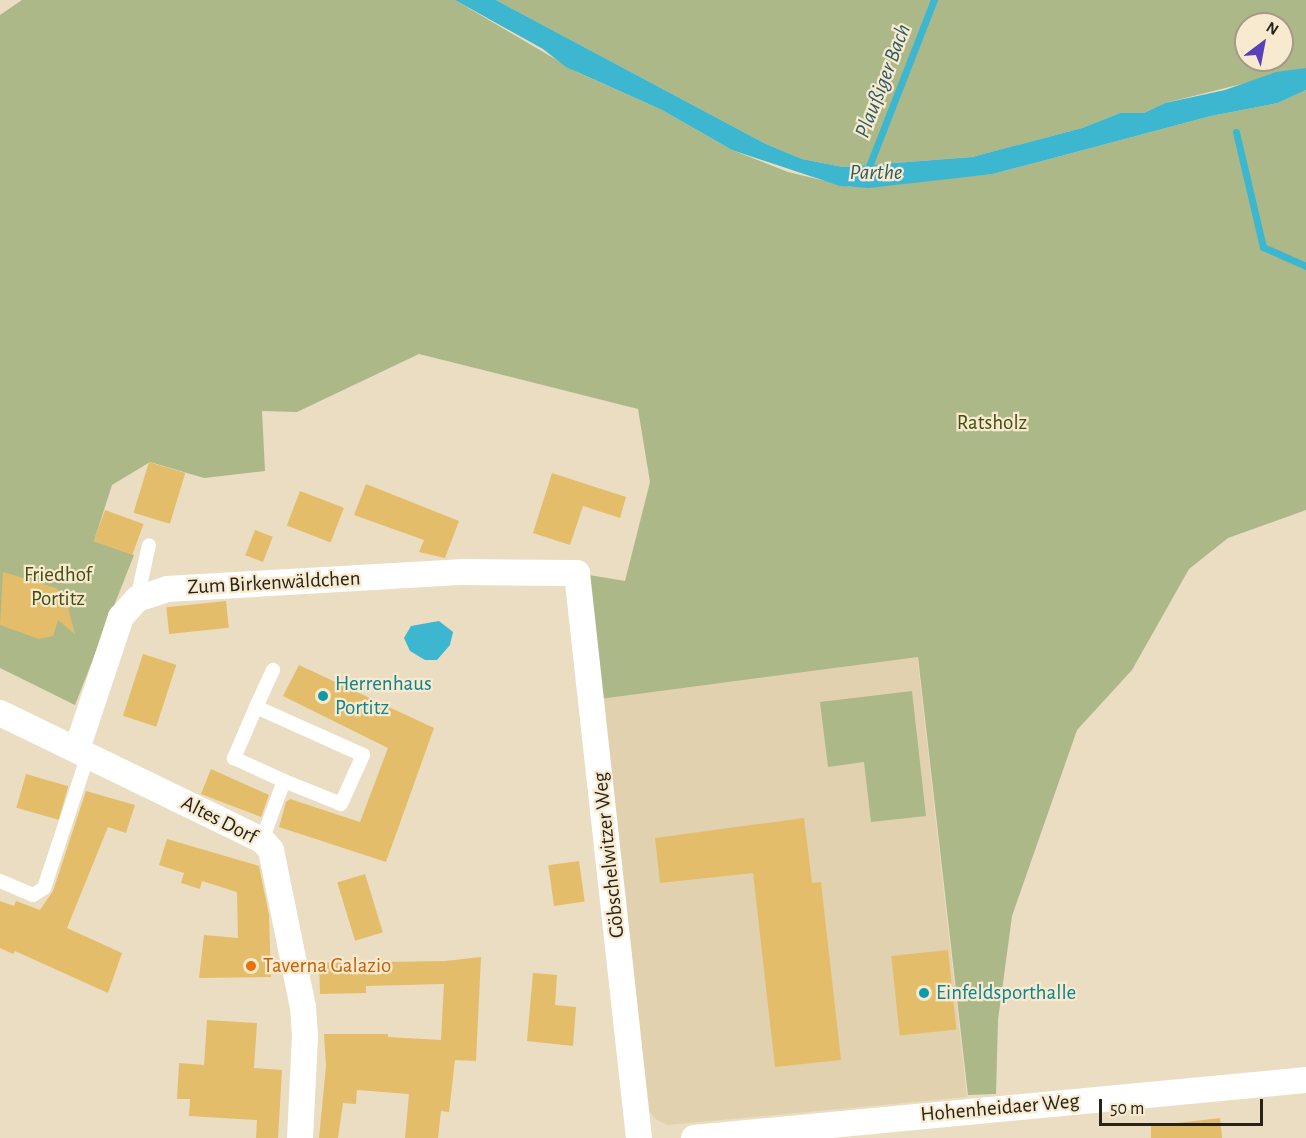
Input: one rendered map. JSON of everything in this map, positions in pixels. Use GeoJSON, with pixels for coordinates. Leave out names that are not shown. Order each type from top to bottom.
{"type":"FeatureCollection","features":[{"type":"Feature","properties":{"kind":"street","name":"Zum Birkenwäldchen"},"geometry":{"type":"LineString","coordinates":[[137,599],[178,588],[460,572],[577,573]]}},
{"type":"Feature","properties":{"kind":"street","name":"Göbschelwitzer Weg"},"geometry":{"type":"LineString","coordinates":[[577,573],[639,1138]]}},
{"type":"Feature","properties":{"kind":"street"},"geometry":{"type":"LineString","coordinates":[[82,752],[121,617],[137,599]]}},
{"type":"Feature","properties":{"kind":"street","name":"Altes Dorf"},"geometry":{"type":"LineString","coordinates":[[0,713],[262,840],[275,861],[303,1007],[305,1046],[300,1138]]}},
{"type":"Feature","properties":{"kind":"street","name":"Hohenheidaer Weg"},"geometry":{"type":"LineString","coordinates":[[694,1138],[896,1128],[1306,1080]]}},
{"type":"Feature","properties":{"kind":"lane"},"geometry":{"type":"LineString","coordinates":[[137,599],[149,545]]}},
{"type":"Feature","properties":{"kind":"lane"},"geometry":{"type":"LineString","coordinates":[[256,707],[363,755],[341,804],[234,758],[256,707],[273,670]]}},
{"type":"Feature","properties":{"kind":"lane"},"geometry":{"type":"LineString","coordinates":[[0,881],[33,895],[44,888],[82,752]]}},
{"type":"Feature","properties":{"kind":"lane"},"geometry":{"type":"LineString","coordinates":[[262,840],[284,781]]}},
{"type":"Feature","properties":{"kind":"shaded area"},"geometry":{"type":"Polygon","coordinates":[[[586,582],[915,637],[967,1097],[667,1125],[654,1118],[646,1105],[586,582]]]}},
{"type":"Feature","properties":{"kind":"green space","name":"Ratsholz"},"geometry":{"type":"Polygon","coordinates":[[[22,0],[455,0],[579,73],[662,110],[732,150],[788,172],[850,187],[993,174],[1211,116],[1278,103],[1306,90],[1306,510],[1228,538],[1189,569],[1132,670],[1077,730],[1012,916],[998,1020],[996,1094],[968,1095],[918,657],[592,700],[577,573],[625,581],[650,482],[638,409],[419,354],[297,412],[262,411],[265,471],[204,478],[150,462],[112,485],[94,541],[134,555],[75,705],[0,668],[0,15],[22,0]]]}},
{"type":"Feature","properties":{"kind":"green space"},"geometry":{"type":"Polygon","coordinates":[[[496,0],[1306,0],[1306,68],[1294,71],[1294,12],[1234,12],[1234,72],[1290,72],[1165,103],[1144,113],[1120,113],[1082,128],[972,157],[843,167],[802,159],[766,144],[496,0]]]}},
{"type":"Feature","properties":{"kind":"green space"},"geometry":{"type":"Polygon","coordinates":[[[912,691],[926,816],[871,822],[864,762],[828,767],[820,702],[912,691]]]}},
{"type":"Feature","properties":{"kind":"water","name":"Parthe"},"geometry":{"type":"Polygon","coordinates":[[[455,0],[496,0],[766,144],[802,159],[843,167],[972,157],[1082,128],[1120,113],[1144,113],[1165,103],[1225,90],[1276,72],[1294,72],[1294,70],[1306,68],[1306,90],[1278,103],[1211,116],[993,174],[869,188],[840,186],[732,150],[662,110],[566,67],[543,49],[455,0]]]}},
{"type":"Feature","properties":{"kind":"water"},"geometry":{"type":"Polygon","coordinates":[[[439,621],[453,632],[450,645],[437,660],[425,660],[410,651],[404,638],[411,626],[439,621]]]}},
{"type":"Feature","properties":{"kind":"building"},"geometry":{"type":"Polygon","coordinates":[[[149,462],[185,473],[170,524],[134,513],[149,462]]]}},
{"type":"Feature","properties":{"kind":"building"},"geometry":{"type":"Polygon","coordinates":[[[552,473],[626,497],[620,518],[583,506],[570,545],[533,533],[552,473]]]}},
{"type":"Feature","properties":{"kind":"building"},"geometry":{"type":"Polygon","coordinates":[[[366,484],[459,521],[445,558],[419,552],[424,540],[354,515],[366,484]]]}},
{"type":"Feature","properties":{"kind":"building"},"geometry":{"type":"Polygon","coordinates":[[[300,491],[344,508],[331,542],[287,526],[300,491]]]}},
{"type":"Feature","properties":{"kind":"building"},"geometry":{"type":"Polygon","coordinates":[[[105,510],[144,524],[132,555],[94,541],[105,510]]]}},
{"type":"Feature","properties":{"kind":"building"},"geometry":{"type":"Polygon","coordinates":[[[255,530],[273,537],[263,562],[245,555],[255,530]]]}},
{"type":"Feature","properties":{"kind":"building"},"geometry":{"type":"Polygon","coordinates":[[[3,572],[56,588],[65,596],[75,634],[58,620],[53,636],[39,639],[0,625],[3,572]]]}},
{"type":"Feature","properties":{"kind":"building"},"geometry":{"type":"Polygon","coordinates":[[[226,601],[229,628],[169,634],[166,607],[226,601]]]}},
{"type":"Feature","properties":{"kind":"building"},"geometry":{"type":"Polygon","coordinates":[[[143,654],[176,665],[156,727],[123,716],[143,654]]]}},
{"type":"Feature","properties":{"kind":"building"},"geometry":{"type":"Polygon","coordinates":[[[299,665],[434,728],[386,862],[279,827],[286,802],[290,799],[360,822],[388,748],[283,696],[299,665]]]}},
{"type":"Feature","properties":{"kind":"building"},"geometry":{"type":"Polygon","coordinates":[[[211,769],[269,795],[261,817],[201,794],[211,769]]]}},
{"type":"Feature","properties":{"kind":"building"},"geometry":{"type":"Polygon","coordinates":[[[26,774],[68,786],[59,820],[16,808],[26,774]]]}},
{"type":"Feature","properties":{"kind":"building"},"geometry":{"type":"Polygon","coordinates":[[[86,791],[135,805],[126,833],[108,827],[67,928],[122,953],[108,993],[15,951],[13,954],[0,948],[0,901],[14,906],[16,901],[40,910],[53,891],[86,791]]]}},
{"type":"Feature","properties":{"kind":"building"},"geometry":{"type":"Polygon","coordinates":[[[804,818],[812,883],[821,882],[841,1060],[775,1067],[753,873],[660,883],[655,838],[804,818]]]}},
{"type":"Feature","properties":{"kind":"building"},"geometry":{"type":"Polygon","coordinates":[[[167,839],[259,866],[269,915],[271,977],[199,978],[204,935],[238,938],[237,892],[202,881],[200,889],[181,883],[184,873],[159,865],[167,839]]]}},
{"type":"Feature","properties":{"kind":"building"},"geometry":{"type":"Polygon","coordinates":[[[579,861],[585,902],[554,906],[548,865],[579,861]]]}},
{"type":"Feature","properties":{"kind":"building"},"geometry":{"type":"Polygon","coordinates":[[[365,874],[383,932],[355,941],[337,882],[365,874]]]}},
{"type":"Feature","properties":{"kind":"building","name":"Einfeldsporthalle"},"geometry":{"type":"Polygon","coordinates":[[[948,950],[956,1030],[900,1036],[891,956],[948,950]]]}},
{"type":"Feature","properties":{"kind":"building"},"geometry":{"type":"Polygon","coordinates":[[[481,957],[476,1061],[455,1060],[449,1112],[441,1111],[438,1138],[405,1138],[409,1094],[357,1090],[356,1104],[343,1103],[338,1138],[319,1138],[326,1066],[324,1034],[388,1034],[388,1037],[441,1040],[444,984],[366,986],[366,993],[320,994],[319,963],[445,961],[481,957]]]}},
{"type":"Feature","properties":{"kind":"building"},"geometry":{"type":"Polygon","coordinates":[[[533,973],[557,975],[555,1005],[576,1007],[573,1046],[527,1041],[533,973]]]}},
{"type":"Feature","properties":{"kind":"building"},"geometry":{"type":"Polygon","coordinates":[[[207,1020],[257,1023],[254,1068],[282,1070],[278,1138],[256,1138],[257,1120],[189,1116],[190,1099],[177,1099],[179,1063],[204,1065],[207,1020]]]}},
{"type":"Feature","properties":{"kind":"building"},"geometry":{"type":"Polygon","coordinates":[[[1220,1118],[1222,1138],[1151,1138],[1151,1126],[1220,1118]]]}},
{"type":"Feature","properties":{"kind":"waterway","name":"Plaußiger Bach"},"geometry":{"type":"LineString","coordinates":[[866,174],[934,0]]}},
{"type":"Feature","properties":{"kind":"waterway"},"geometry":{"type":"LineString","coordinates":[[1236,132],[1263,247],[1306,266]]}},
{"type":"Feature","properties":{"kind":"place","name":"Herrenhaus Portitz"},"geometry":{"type":"Point","coordinates":[323,696]}},
{"type":"Feature","properties":{"kind":"place","name":"Taverna Galazio"},"geometry":{"type":"Point","coordinates":[251,966]}},
{"type":"Feature","properties":{"kind":"place","name":"Einfeldsporthalle"},"geometry":{"type":"Point","coordinates":[924,993]}},
{"type":"Feature","properties":{"kind":"park label","name":"Friedhof Portitz"},"geometry":{"type":"Point","coordinates":[58,587]}}]}
